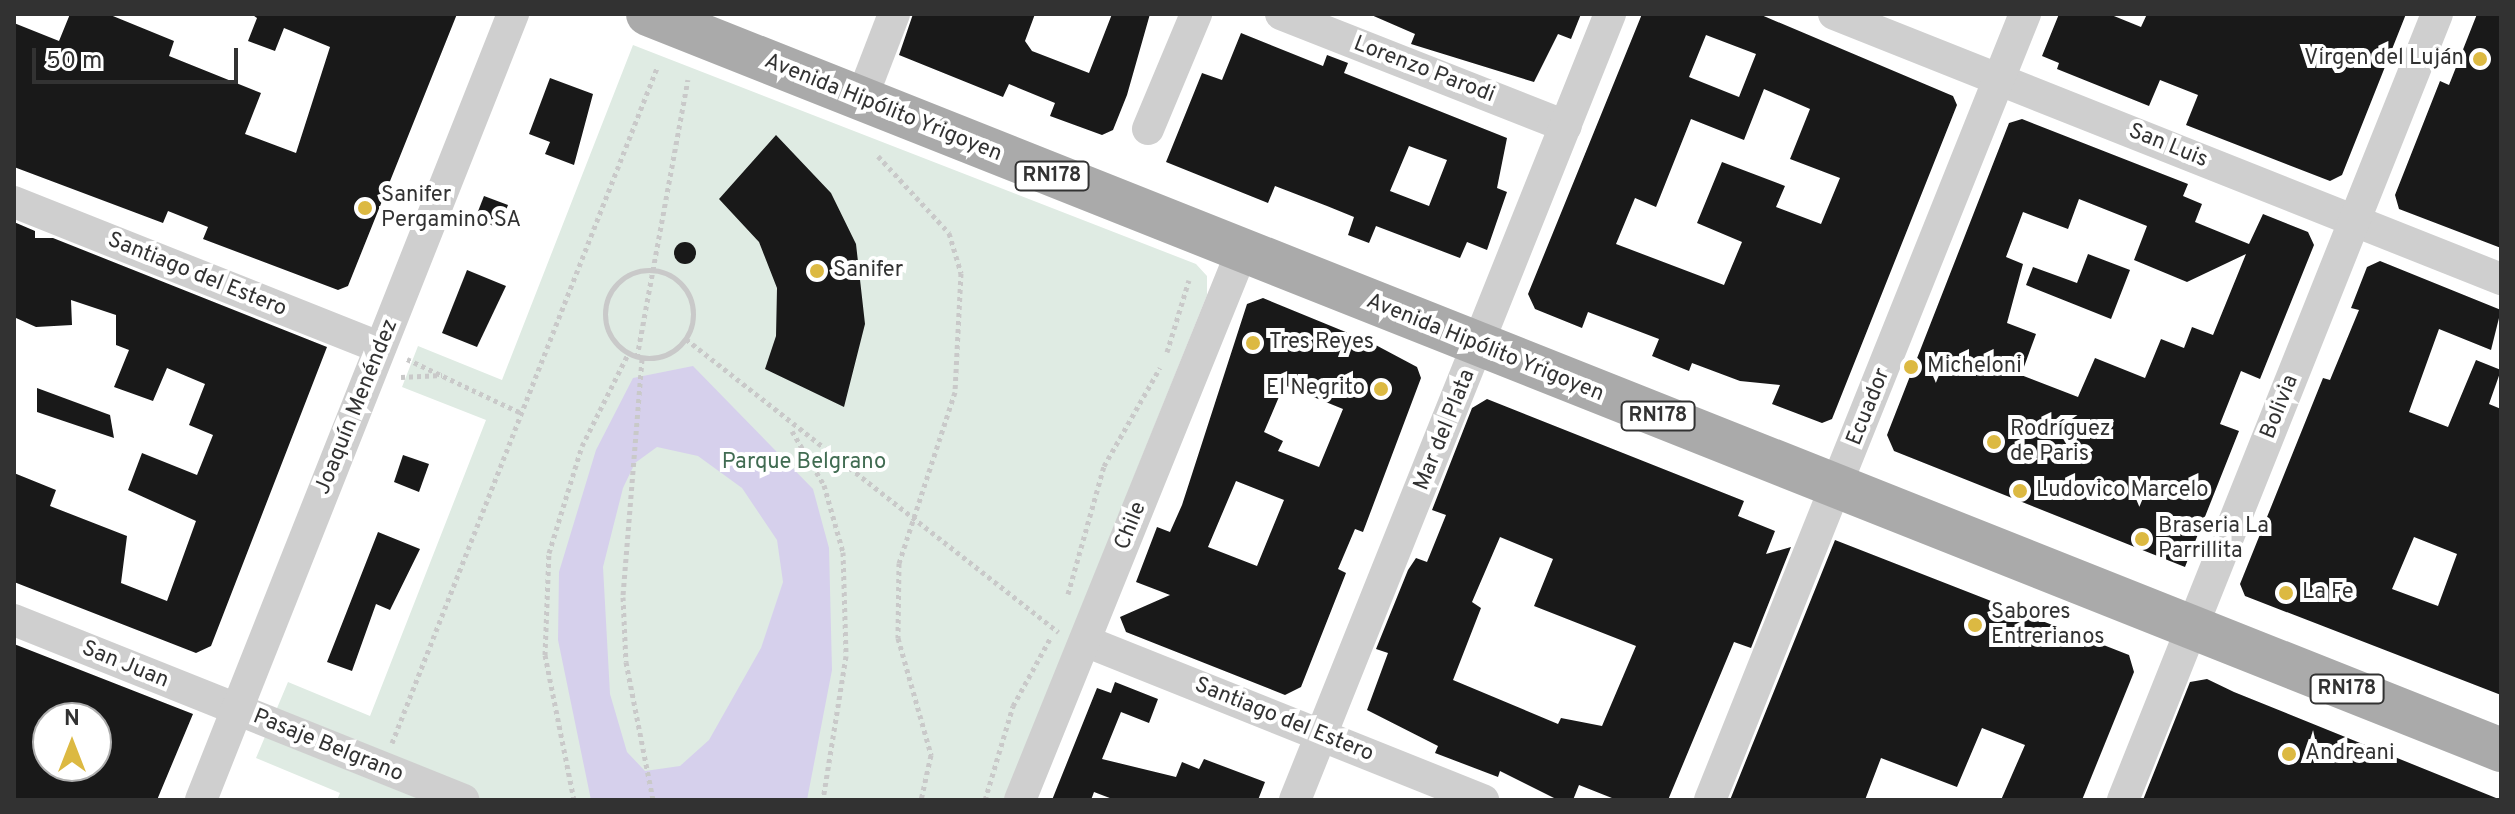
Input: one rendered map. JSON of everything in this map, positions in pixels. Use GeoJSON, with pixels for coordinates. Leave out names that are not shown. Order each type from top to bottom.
{"type":"FeatureCollection","features":[{"type":"Feature","properties":{"kind":"main road","name":"Avenida Hipólito Yrigoyen"},"geometry":{"type":"LineString","coordinates":[[648,14],[2501,750]]}},
{"type":"Feature","properties":{"kind":"street","name":"Joaquín Menéndez"},"geometry":{"type":"LineString","coordinates":[[201,800],[513,14]]}},
{"type":"Feature","properties":{"kind":"street"},"geometry":{"type":"LineString","coordinates":[[861,100],[894,14]]}},
{"type":"Feature","properties":{"kind":"street"},"geometry":{"type":"LineString","coordinates":[[1148,129],[1196,14]]}},
{"type":"Feature","properties":{"kind":"street","name":"Lorenzo Parodi"},"geometry":{"type":"LineString","coordinates":[[1281,14],[1566,126]]}},
{"type":"Feature","properties":{"kind":"street","name":"Mar del Plata"},"geometry":{"type":"LineString","coordinates":[[1295,800],[1610,14]]}},
{"type":"Feature","properties":{"kind":"street","name":"San Luis"},"geometry":{"type":"LineString","coordinates":[[1834,14],[2501,279]]}},
{"type":"Feature","properties":{"kind":"street","name":"Ecuador"},"geometry":{"type":"LineString","coordinates":[[1710,800],[2025,14]]}},
{"type":"Feature","properties":{"kind":"street","name":"Bolivia"},"geometry":{"type":"LineString","coordinates":[[2123,800],[2437,14]]}},
{"type":"Feature","properties":{"kind":"street","name":"Santiago del Estero"},"geometry":{"type":"LineString","coordinates":[[14,202],[380,348]]}},
{"type":"Feature","properties":{"kind":"street","name":"Chile"},"geometry":{"type":"LineString","coordinates":[[1020,800],[1242,251]]}},
{"type":"Feature","properties":{"kind":"street","name":"San Juan"},"geometry":{"type":"LineString","coordinates":[[14,620],[237,710]]}},
{"type":"Feature","properties":{"kind":"street","name":"Santiago del Estero"},"geometry":{"type":"LineString","coordinates":[[1085,641],[1483,800]]}},
{"type":"Feature","properties":{"kind":"street","name":"Pasaje Belgrano"},"geometry":{"type":"LineString","coordinates":[[237,710],[463,800]]}},
{"type":"Feature","properties":{"kind":"path"},"geometry":{"type":"LineString","coordinates":[[390,748],[657,68]]}},
{"type":"Feature","properties":{"kind":"path"},"geometry":{"type":"LineString","coordinates":[[653,800],[645,771],[623,597],[635,463],[640,358],[688,80]]}},
{"type":"Feature","properties":{"kind":"path"},"geometry":{"type":"LineString","coordinates":[[878,156],[949,233],[961,273],[955,392],[913,521],[897,594],[898,638],[931,755],[921,800]]}},
{"type":"Feature","properties":{"kind":"path"},"geometry":{"type":"LineString","coordinates":[[657,271],[674,278],[690,299],[686,339],[666,354],[640,358],[628,354],[608,334],[605,304],[620,280],[657,271]]}},
{"type":"Feature","properties":{"kind":"path"},"geometry":{"type":"LineString","coordinates":[[1063,607],[1104,466],[1165,359],[1189,280]]}},
{"type":"Feature","properties":{"kind":"path"},"geometry":{"type":"LineString","coordinates":[[686,339],[790,428],[1054,631]]}},
{"type":"Feature","properties":{"kind":"path"},"geometry":{"type":"LineString","coordinates":[[380,348],[447,375],[521,413]]}},
{"type":"Feature","properties":{"kind":"path"},"geometry":{"type":"LineString","coordinates":[[574,800],[545,655],[549,553],[582,446],[628,354]]}},
{"type":"Feature","properties":{"kind":"path"},"geometry":{"type":"LineString","coordinates":[[396,378],[447,375]]}},
{"type":"Feature","properties":{"kind":"path"},"geometry":{"type":"LineString","coordinates":[[790,428],[824,485],[843,552],[846,656],[823,800]]}},
{"type":"Feature","properties":{"kind":"path"},"geometry":{"type":"LineString","coordinates":[[985,800],[1013,706],[1059,619]]}},
{"type":"Feature","properties":{"kind":"green space","name":"Parque Belgrano"},"geometry":{"type":"Polygon","coordinates":[[[633,45],[1196,264],[1207,276],[1207,295],[1004,800],[337,800],[340,793],[256,758],[288,682],[370,716],[486,420],[402,387],[418,346],[502,380],[633,45]]]}},
{"type":"Feature","properties":{"kind":"shaded area"},"geometry":{"type":"Polygon","coordinates":[[[693,366],[813,489],[829,548],[832,670],[807,800],[591,800],[558,640],[559,572],[596,450],[633,378],[693,366]],[[657,447],[635,463],[623,488],[603,567],[610,694],[627,752],[645,771],[680,766],[709,740],[761,648],[783,582],[777,540],[742,488],[698,456],[657,447]]]}},
{"type":"Feature","properties":{"kind":"building"},"geometry":{"type":"Polygon","coordinates":[[[70,14],[108,14],[174,41],[169,56],[261,93],[245,134],[296,153],[330,47],[284,28],[275,51],[248,41],[257,18],[251,14],[457,14],[348,286],[338,290],[203,239],[208,227],[168,211],[163,223],[14,167],[14,23],[59,41],[70,14]]]}},
{"type":"Feature","properties":{"kind":"building"},"geometry":{"type":"Polygon","coordinates":[[[913,14],[1035,14],[1025,41],[1032,51],[1089,73],[1112,14],[1150,14],[1127,95],[1113,130],[1102,135],[1050,116],[1055,103],[1009,84],[1003,97],[899,55],[913,14]]]}},
{"type":"Feature","properties":{"kind":"building"},"geometry":{"type":"Polygon","coordinates":[[[1369,14],[1581,14],[1571,39],[1558,34],[1534,82],[1411,44],[1415,34],[1369,14]]]}},
{"type":"Feature","properties":{"kind":"building"},"geometry":{"type":"Polygon","coordinates":[[[1642,14],[1759,14],[1953,96],[1957,105],[1832,419],[1822,423],[1772,404],[1780,385],[1740,381],[1692,363],[1689,371],[1652,356],[1659,339],[1588,312],[1582,328],[1535,309],[1528,294],[1642,14]],[[1706,35],[1689,77],[1739,97],[1756,54],[1706,35]],[[1764,89],[1744,140],[1691,119],[1656,207],[1635,198],[1616,244],[1724,285],[1742,242],[1697,223],[1722,162],[1785,186],[1776,207],[1821,224],[1840,178],[1790,159],[1810,109],[1764,89]]]}},
{"type":"Feature","properties":{"kind":"building"},"geometry":{"type":"Polygon","coordinates":[[[2059,14],[2109,14],[2141,27],[2147,14],[2406,14],[2342,175],[2330,181],[2186,125],[2198,95],[2160,80],[2149,106],[2057,69],[2059,63],[2042,56],[2059,14]]]}},
{"type":"Feature","properties":{"kind":"building"},"geometry":{"type":"Polygon","coordinates":[[[2477,14],[2501,14],[2501,248],[2399,209],[2395,195],[2440,81],[2449,85],[2477,14]]]}},
{"type":"Feature","properties":{"kind":"building"},"geometry":{"type":"Polygon","coordinates":[[[1241,33],[1323,66],[1327,55],[1348,63],[1344,73],[1507,138],[1497,188],[1507,192],[1487,250],[1467,242],[1460,258],[1376,226],[1369,243],[1348,235],[1354,217],[1327,206],[1275,186],[1268,203],[1166,162],[1202,73],[1222,80],[1241,33]],[[1409,146],[1390,191],[1429,206],[1447,160],[1409,146]]]}},
{"type":"Feature","properties":{"kind":"building"},"geometry":{"type":"Polygon","coordinates":[[[550,78],[593,94],[574,165],[545,154],[550,142],[529,134],[550,78]]]}},
{"type":"Feature","properties":{"kind":"building"},"geometry":{"type":"Polygon","coordinates":[[[2022,119],[2188,184],[2183,196],[2202,204],[2195,222],[2249,244],[2263,214],[2308,232],[2314,245],[2260,379],[2241,371],[2220,424],[2239,431],[2185,567],[1894,451],[1887,435],[2009,123],[2022,119]],[[2079,199],[2068,229],[2023,212],[2006,257],[2023,264],[2007,323],[2036,334],[2021,375],[2078,397],[2095,358],[2145,378],[2161,339],[2184,348],[2192,327],[2213,335],[2246,254],[2187,282],[2134,260],[2147,226],[2079,199]]]}},
{"type":"Feature","properties":{"kind":"building","name":"Sanifer"},"geometry":{"type":"Polygon","coordinates":[[[776,135],[831,193],[856,244],[865,324],[844,407],[765,369],[776,336],[777,288],[759,242],[719,199],[776,135]]]}},
{"type":"Feature","properties":{"kind":"building"},"geometry":{"type":"Polygon","coordinates":[[[484,196],[508,205],[499,228],[475,219],[484,196]]]}},
{"type":"Feature","properties":{"kind":"building"},"geometry":{"type":"Polygon","coordinates":[[[14,222],[35,231],[35,238],[53,238],[327,347],[211,646],[196,653],[14,582],[14,473],[56,490],[50,506],[127,536],[121,583],[167,601],[196,521],[128,490],[142,453],[197,475],[213,435],[189,425],[205,384],[167,368],[153,401],[114,387],[129,350],[116,345],[116,315],[71,300],[72,325],[36,327],[16,318],[14,222]]]}},
{"type":"Feature","properties":{"kind":"building"},"geometry":{"type":"Polygon","coordinates":[[[685,242],[693,245],[696,253],[693,261],[685,264],[677,261],[674,253],[677,245],[685,242]]]}},
{"type":"Feature","properties":{"kind":"building"},"geometry":{"type":"Polygon","coordinates":[[[2088,254],[2130,270],[2111,319],[2026,285],[2033,267],[2077,283],[2088,254]]]}},
{"type":"Feature","properties":{"kind":"building"},"geometry":{"type":"Polygon","coordinates":[[[2380,261],[2501,310],[2491,350],[2439,329],[2409,412],[2448,427],[2476,360],[2501,370],[2489,404],[2501,409],[2501,695],[2245,596],[2240,584],[2323,378],[2330,380],[2359,310],[2351,308],[2367,267],[2380,261]],[[2414,537],[2392,589],[2438,606],[2457,554],[2414,537]]]}},
{"type":"Feature","properties":{"kind":"building"},"geometry":{"type":"Polygon","coordinates":[[[467,270],[506,286],[477,347],[442,333],[467,270]]]}},
{"type":"Feature","properties":{"kind":"building"},"geometry":{"type":"Polygon","coordinates":[[[1263,298],[1370,342],[1417,367],[1421,378],[1363,532],[1355,529],[1338,569],[1346,573],[1301,687],[1285,695],[1126,632],[1120,617],[1170,595],[1136,582],[1157,527],[1170,532],[1182,505],[1247,304],[1263,298]],[[1284,385],[1264,432],[1283,441],[1278,451],[1319,467],[1343,409],[1284,385]],[[1236,481],[1208,547],[1257,566],[1284,500],[1236,481]]]}},
{"type":"Feature","properties":{"kind":"building"},"geometry":{"type":"Polygon","coordinates":[[[37,388],[110,415],[114,438],[37,412],[37,388]]]}},
{"type":"Feature","properties":{"kind":"building"},"geometry":{"type":"Polygon","coordinates":[[[1487,399],[1744,501],[1738,516],[1775,531],[1766,554],[1791,547],[1751,648],[1734,642],[1668,800],[1617,800],[1579,785],[1573,800],[1558,800],[1500,771],[1498,777],[1435,753],[1438,746],[1367,710],[1388,653],[1376,649],[1408,570],[1416,558],[1427,562],[1446,515],[1432,510],[1472,408],[1487,399]],[[1500,537],[1472,602],[1481,608],[1453,680],[1558,724],[1561,718],[1602,726],[1636,646],[1534,606],[1553,559],[1500,537]]]}},
{"type":"Feature","properties":{"kind":"building"},"geometry":{"type":"Polygon","coordinates":[[[403,455],[429,464],[419,492],[394,482],[403,455]]]}},
{"type":"Feature","properties":{"kind":"building"},"geometry":{"type":"Polygon","coordinates":[[[378,532],[420,549],[390,610],[376,604],[352,671],[327,662],[378,532]]]}},
{"type":"Feature","properties":{"kind":"building"},"geometry":{"type":"Polygon","coordinates":[[[1835,540],[2129,655],[2134,672],[2082,800],[2001,800],[2025,745],[1982,728],[1957,787],[1881,758],[1865,800],[1730,800],[1835,540]]]}},
{"type":"Feature","properties":{"kind":"building"},"geometry":{"type":"Polygon","coordinates":[[[14,644],[193,714],[157,800],[14,800],[14,644]]]}},
{"type":"Feature","properties":{"kind":"building"},"geometry":{"type":"Polygon","coordinates":[[[2207,679],[2501,800],[2143,800],[2190,682],[2207,679]]]}},
{"type":"Feature","properties":{"kind":"building"},"geometry":{"type":"Polygon","coordinates":[[[1115,682],[1158,699],[1149,723],[1121,712],[1102,759],[1176,777],[1182,762],[1199,769],[1204,759],[1265,782],[1258,800],[1115,800],[1094,792],[1091,800],[1052,800],[1097,688],[1111,693],[1115,682]]]}},
{"type":"Feature","properties":{"kind":"place","name":"Virgen del Luján"},"geometry":{"type":"Point","coordinates":[2480,59]}},
{"type":"Feature","properties":{"kind":"place","name":"Sanifer Pergamino SA"},"geometry":{"type":"Point","coordinates":[365,208]}},
{"type":"Feature","properties":{"kind":"place","name":"Sanifer"},"geometry":{"type":"Point","coordinates":[817,271]}},
{"type":"Feature","properties":{"kind":"place","name":"Tres Reyes"},"geometry":{"type":"Point","coordinates":[1253,343]}},
{"type":"Feature","properties":{"kind":"place","name":"Micheloni"},"geometry":{"type":"Point","coordinates":[1911,367]}},
{"type":"Feature","properties":{"kind":"place","name":"El Negrito"},"geometry":{"type":"Point","coordinates":[1381,389]}},
{"type":"Feature","properties":{"kind":"place","name":"Rodríguez de Paris"},"geometry":{"type":"Point","coordinates":[1994,442]}},
{"type":"Feature","properties":{"kind":"place","name":"Ludovico Marcelo"},"geometry":{"type":"Point","coordinates":[2020,491]}},
{"type":"Feature","properties":{"kind":"place","name":"Braseria La Parrillita"},"geometry":{"type":"Point","coordinates":[2142,539]}},
{"type":"Feature","properties":{"kind":"place","name":"La Fe"},"geometry":{"type":"Point","coordinates":[2286,593]}},
{"type":"Feature","properties":{"kind":"place","name":"Sabores Entrerianos"},"geometry":{"type":"Point","coordinates":[1975,625]}},
{"type":"Feature","properties":{"kind":"place","name":"Andreani"},"geometry":{"type":"Point","coordinates":[2289,754]}}]}
